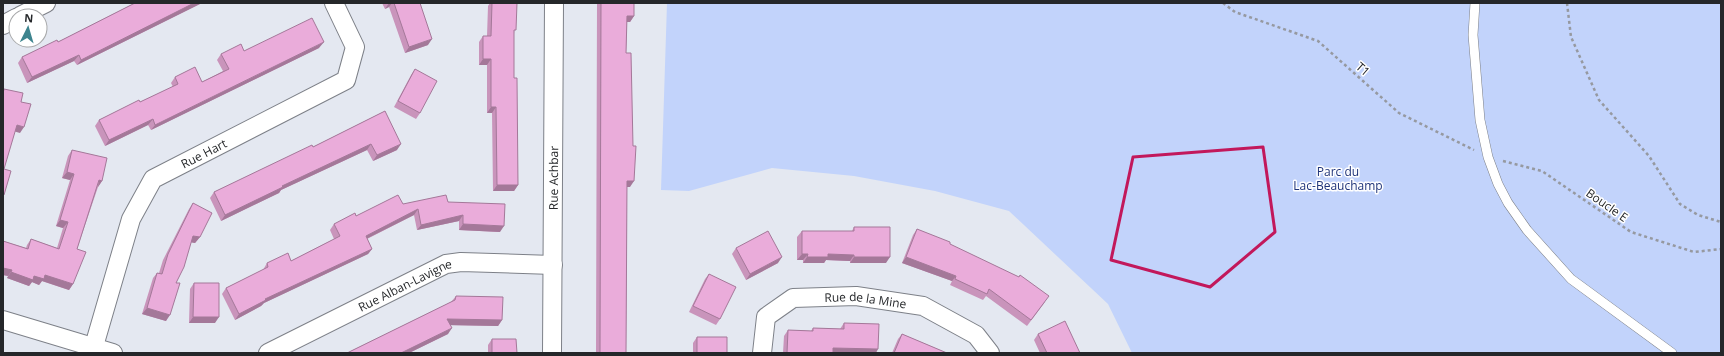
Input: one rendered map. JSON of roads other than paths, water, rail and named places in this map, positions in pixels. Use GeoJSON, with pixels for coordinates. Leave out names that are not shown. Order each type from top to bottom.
{"type":"FeatureCollection","features":[{"type":"Feature","properties":{"kind":"street"},"geometry":{"type":"LineString","coordinates":[[36,8],[46,3]]}},
{"type":"Feature","properties":{"kind":"street","name":"Rue Hart"},"geometry":{"type":"LineString","coordinates":[[93,350],[131,219],[153,179],[346,80],[355,47],[334,3]]}},
{"type":"Feature","properties":{"kind":"street","name":"Rue Achbar"},"geometry":{"type":"LineString","coordinates":[[552,353],[554,3]]}},
{"type":"Feature","properties":{"kind":"street","name":"Rue Alban-Lavigne"},"geometry":{"type":"LineString","coordinates":[[268,353],[446,264],[461,262],[553,265]]}},
{"type":"Feature","properties":{"kind":"street","name":"Rue de la Mine"},"geometry":{"type":"LineString","coordinates":[[762,353],[766,317],[793,298],[856,296],[923,306],[976,335],[990,353]]}},
{"type":"Feature","properties":{"kind":"street"},"geometry":{"type":"LineString","coordinates":[[3,320],[93,350],[113,353]]}},
{"type":"Feature","properties":{"kind":"lane"},"geometry":{"type":"LineString","coordinates":[[1475,3],[1473,43],[1480,120],[1488,157],[1498,184],[1508,204],[1526,230],[1572,279],[1672,353]]}},
{"type":"Feature","properties":{"kind":"park label","name":"Parc du Lac-Beauchamp"},"geometry":{"type":"Point","coordinates":[1338,178]}}]}
